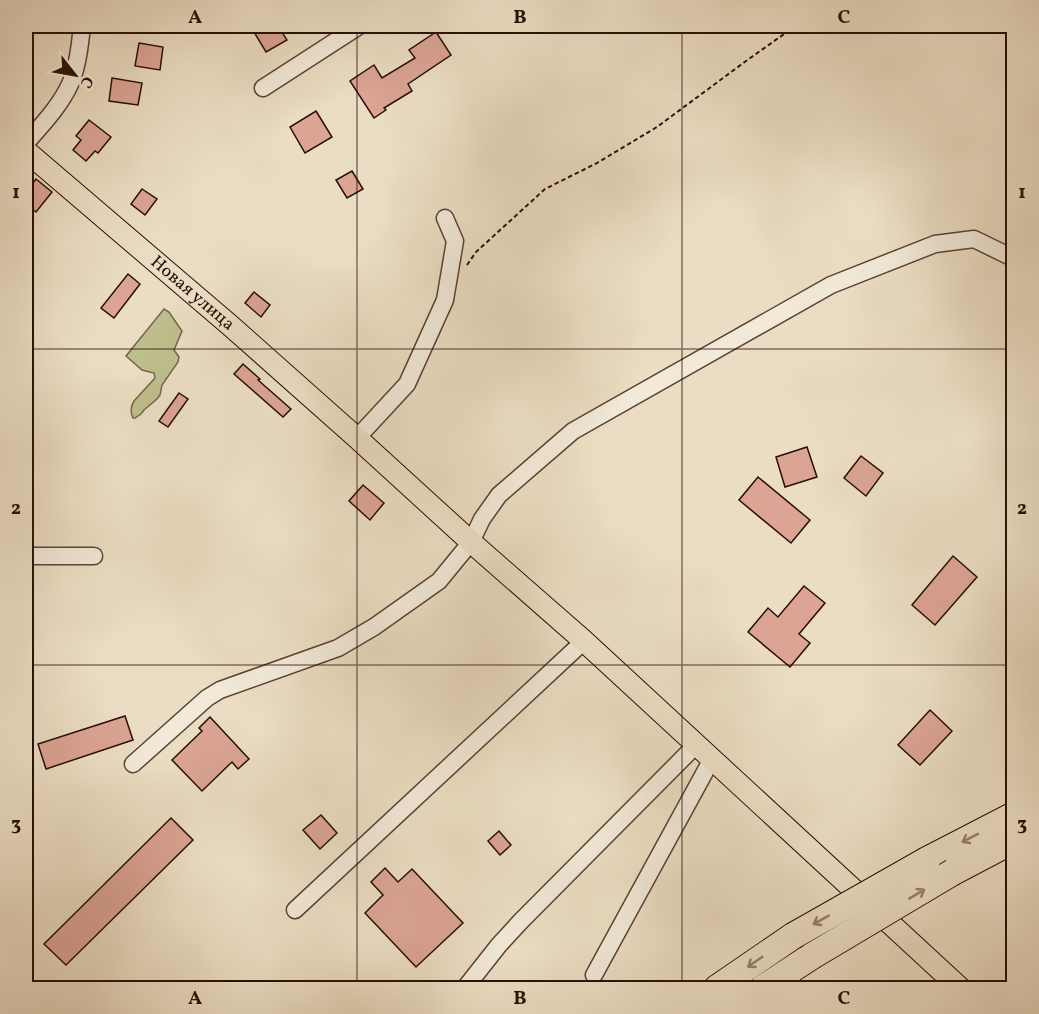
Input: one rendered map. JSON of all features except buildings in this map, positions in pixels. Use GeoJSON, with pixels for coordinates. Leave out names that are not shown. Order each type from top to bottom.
{"type":"FeatureCollection","features":[{"type":"Feature","properties":{"kind":"highway"},"geometry":{"type":"LineString","coordinates":[[717,988],[793,936],[927,860],[1014,815]]}},
{"type":"Feature","properties":{"kind":"highway"},"geometry":{"type":"LineString","coordinates":[[763,988],[953,872],[1014,840]]}},
{"type":"Feature","properties":{"kind":"main road","name":"Новая улица"},"geometry":{"type":"LineString","coordinates":[[26,151],[223,319],[471,542],[585,640],[960,988]]}},
{"type":"Feature","properties":{"kind":"street"},"geometry":{"type":"LineString","coordinates":[[26,143],[59,103],[71,82],[77,64],[82,26]]}},
{"type":"Feature","properties":{"kind":"street"},"geometry":{"type":"LineString","coordinates":[[263,87],[359,26]]}},
{"type":"Feature","properties":{"kind":"street"},"geometry":{"type":"LineString","coordinates":[[357,438],[407,384],[445,300],[455,241],[446,218]]}},
{"type":"Feature","properties":{"kind":"street"},"geometry":{"type":"LineString","coordinates":[[133,764],[207,698],[220,690],[338,648],[374,627],[439,581],[471,542],[482,519],[499,495],[573,431],[831,285],[935,244],[974,239],[1014,260]]}},
{"type":"Feature","properties":{"kind":"street"},"geometry":{"type":"LineString","coordinates":[[26,556],[94,555]]}},
{"type":"Feature","properties":{"kind":"street"},"geometry":{"type":"LineString","coordinates":[[295,910],[585,640]]}},
{"type":"Feature","properties":{"kind":"street"},"geometry":{"type":"LineString","coordinates":[[594,975],[704,752]]}},
{"type":"Feature","properties":{"kind":"street"},"geometry":{"type":"LineString","coordinates":[[465,988],[521,921],[704,752]]}},
{"type":"Feature","properties":{"kind":"path"},"geometry":{"type":"LineString","coordinates":[[463,272],[476,252],[545,189],[597,163],[657,127],[794,27]]}},
{"type":"Feature","properties":{"kind":"green space"},"geometry":{"type":"Polygon","coordinates":[[[164,309],[169,312],[182,331],[174,350],[179,357],[178,362],[162,385],[157,399],[141,414],[133,418],[131,409],[134,401],[155,378],[154,373],[142,370],[126,356],[164,309]]]}}]}
